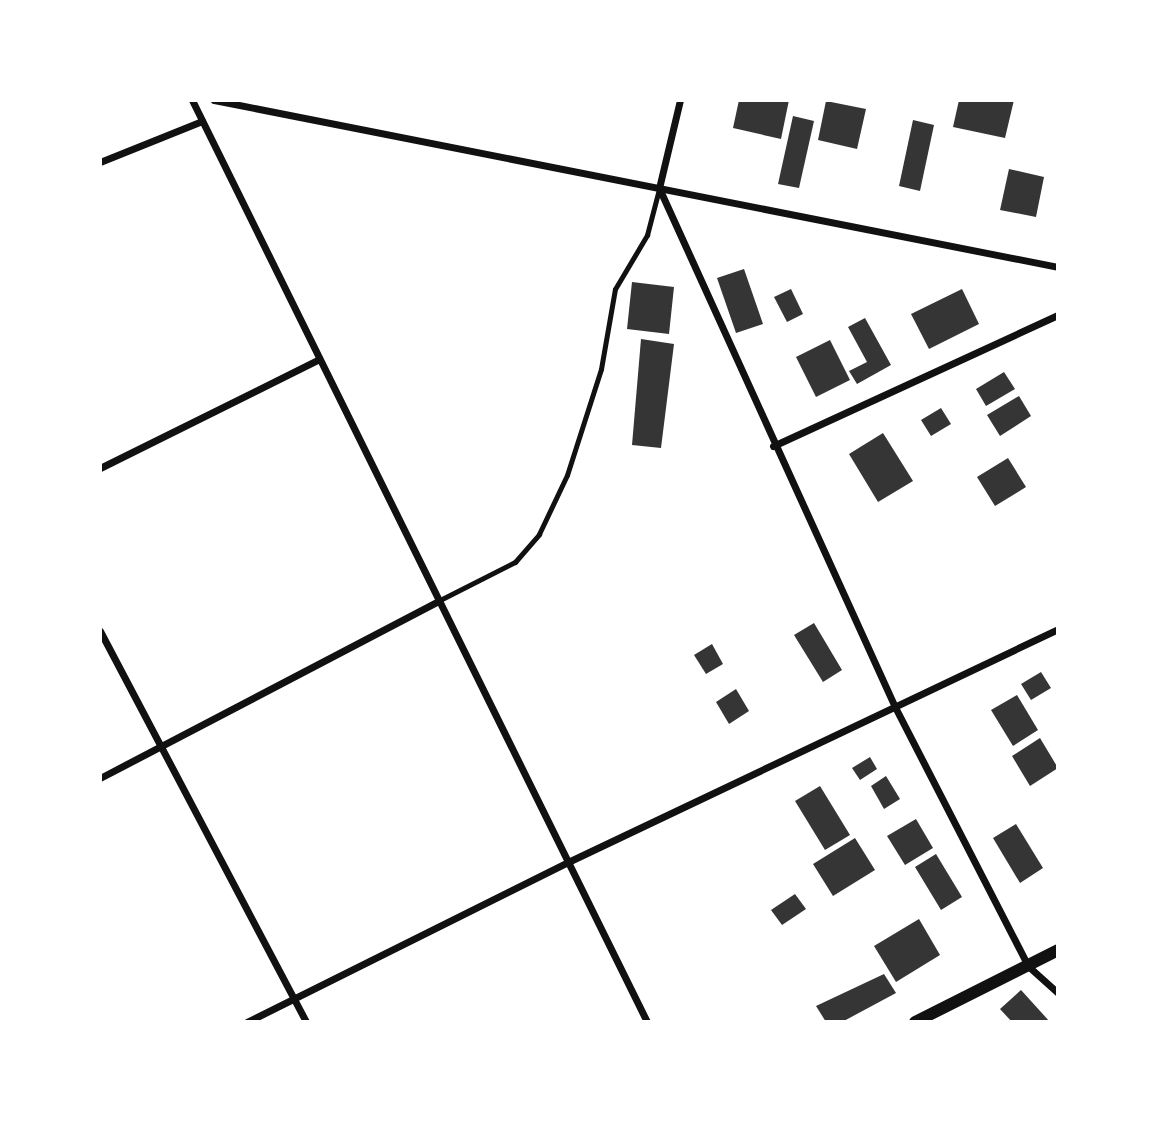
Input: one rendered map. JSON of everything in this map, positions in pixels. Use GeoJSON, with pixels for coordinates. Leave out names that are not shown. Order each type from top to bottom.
{"type":"FeatureCollection","features":[{"type":"Feature","properties":{"kind":"street"},"geometry":{"type":"LineString","coordinates":[[192,100],[436,602],[647,1022]]}},
{"type":"Feature","properties":{"kind":"street"},"geometry":{"type":"LineString","coordinates":[[214,100],[1058,267]]}},
{"type":"Feature","properties":{"kind":"street"},"geometry":{"type":"LineString","coordinates":[[680,100],[659,188],[773,446],[895,707],[1028,966],[1058,993]]}},
{"type":"Feature","properties":{"kind":"street"},"geometry":{"type":"LineString","coordinates":[[100,162],[202,121]]}},
{"type":"Feature","properties":{"kind":"street"},"geometry":{"type":"LineString","coordinates":[[773,446],[1058,315]]}},
{"type":"Feature","properties":{"kind":"street"},"geometry":{"type":"LineString","coordinates":[[100,468],[318,360]]}},
{"type":"Feature","properties":{"kind":"street"},"geometry":{"type":"LineString","coordinates":[[100,778],[436,602]]}},
{"type":"Feature","properties":{"kind":"street"},"geometry":{"type":"LineString","coordinates":[[247,1022],[568,862],[1058,629]]}},
{"type":"Feature","properties":{"kind":"street"},"geometry":{"type":"LineString","coordinates":[[100,631],[306,1022]]}},
{"type":"Feature","properties":{"kind":"street"},"geometry":{"type":"LineString","coordinates":[[915,1022],[1058,950]]}},
{"type":"Feature","properties":{"kind":"lane"},"geometry":{"type":"LineString","coordinates":[[436,602],[515,562],[539,534],[567,475],[601,369],[615,289],[647,235],[659,188]]}},
{"type":"Feature","properties":{"kind":"building"},"geometry":{"type":"Polygon","coordinates":[[[739,100],[789,100],[781,139],[733,128],[739,100]]]}},
{"type":"Feature","properties":{"kind":"building"},"geometry":{"type":"Polygon","coordinates":[[[959,100],[1014,100],[1005,138],[953,127],[959,100]]]}},
{"type":"Feature","properties":{"kind":"building"},"geometry":{"type":"Polygon","coordinates":[[[826,101],[866,109],[857,149],[818,140],[826,101]]]}},
{"type":"Feature","properties":{"kind":"building"},"geometry":{"type":"Polygon","coordinates":[[[793,116],[814,121],[799,188],[778,184],[793,116]]]}},
{"type":"Feature","properties":{"kind":"building"},"geometry":{"type":"Polygon","coordinates":[[[913,120],[934,125],[920,191],[899,186],[913,120]]]}},
{"type":"Feature","properties":{"kind":"building"},"geometry":{"type":"Polygon","coordinates":[[[1009,169],[1044,177],[1036,217],[1000,210],[1009,169]]]}},
{"type":"Feature","properties":{"kind":"building"},"geometry":{"type":"Polygon","coordinates":[[[744,269],[763,324],[736,333],[717,278],[744,269]]]}},
{"type":"Feature","properties":{"kind":"building"},"geometry":{"type":"Polygon","coordinates":[[[632,282],[674,287],[669,334],[627,329],[632,282]]]}},
{"type":"Feature","properties":{"kind":"building"},"geometry":{"type":"Polygon","coordinates":[[[791,289],[803,314],[787,322],[774,297],[791,289]]]}},
{"type":"Feature","properties":{"kind":"building"},"geometry":{"type":"Polygon","coordinates":[[[962,289],[979,324],[929,349],[911,314],[962,289]]]}},
{"type":"Feature","properties":{"kind":"building"},"geometry":{"type":"Polygon","coordinates":[[[865,318],[891,365],[857,384],[849,371],[867,362],[848,327],[865,318]]]}},
{"type":"Feature","properties":{"kind":"building"},"geometry":{"type":"Polygon","coordinates":[[[641,339],[674,344],[661,448],[632,445],[641,339]]]}},
{"type":"Feature","properties":{"kind":"building"},"geometry":{"type":"Polygon","coordinates":[[[830,340],[850,380],[816,397],[796,357],[830,340]]]}},
{"type":"Feature","properties":{"kind":"building"},"geometry":{"type":"Polygon","coordinates":[[[1004,372],[1015,389],[986,406],[976,389],[1004,372]]]}},
{"type":"Feature","properties":{"kind":"building"},"geometry":{"type":"Polygon","coordinates":[[[1019,396],[1031,416],[1000,436],[987,415],[1019,396]]]}},
{"type":"Feature","properties":{"kind":"building"},"geometry":{"type":"Polygon","coordinates":[[[941,408],[951,424],[931,436],[921,420],[941,408]]]}},
{"type":"Feature","properties":{"kind":"building"},"geometry":{"type":"Polygon","coordinates":[[[883,433],[913,481],[878,502],[849,454],[883,433]]]}},
{"type":"Feature","properties":{"kind":"building"},"geometry":{"type":"Polygon","coordinates":[[[1008,458],[1026,487],[995,506],[977,477],[1008,458]]]}},
{"type":"Feature","properties":{"kind":"building"},"geometry":{"type":"Polygon","coordinates":[[[814,623],[842,670],[823,682],[794,635],[814,623]]]}},
{"type":"Feature","properties":{"kind":"building"},"geometry":{"type":"Polygon","coordinates":[[[712,644],[723,664],[706,674],[694,655],[712,644]]]}},
{"type":"Feature","properties":{"kind":"building"},"geometry":{"type":"Polygon","coordinates":[[[1041,672],[1051,688],[1031,700],[1021,684],[1041,672]]]}},
{"type":"Feature","properties":{"kind":"building"},"geometry":{"type":"Polygon","coordinates":[[[736,689],[749,711],[729,724],[716,702],[736,689]]]}},
{"type":"Feature","properties":{"kind":"building"},"geometry":{"type":"Polygon","coordinates":[[[1017,695],[1038,730],[1013,746],[991,710],[1017,695]]]}},
{"type":"Feature","properties":{"kind":"building"},"geometry":{"type":"Polygon","coordinates":[[[1040,738],[1058,768],[1030,786],[1012,756],[1040,738]]]}},
{"type":"Feature","properties":{"kind":"building"},"geometry":{"type":"Polygon","coordinates":[[[870,757],[877,769],[860,780],[852,768],[870,757]]]}},
{"type":"Feature","properties":{"kind":"building"},"geometry":{"type":"Polygon","coordinates":[[[886,776],[900,799],[884,809],[871,786],[886,776]]]}},
{"type":"Feature","properties":{"kind":"building"},"geometry":{"type":"Polygon","coordinates":[[[820,786],[850,835],[825,850],[795,801],[820,786]]]}},
{"type":"Feature","properties":{"kind":"building"},"geometry":{"type":"Polygon","coordinates":[[[916,819],[933,848],[905,865],[887,836],[916,819]]]}},
{"type":"Feature","properties":{"kind":"building"},"geometry":{"type":"Polygon","coordinates":[[[1016,824],[1043,868],[1020,883],[993,838],[1016,824]]]}},
{"type":"Feature","properties":{"kind":"building"},"geometry":{"type":"Polygon","coordinates":[[[855,838],[875,870],[833,896],[813,864],[855,838]]]}},
{"type":"Feature","properties":{"kind":"building"},"geometry":{"type":"Polygon","coordinates":[[[936,854],[962,897],[941,910],[915,867],[936,854]]]}},
{"type":"Feature","properties":{"kind":"building"},"geometry":{"type":"Polygon","coordinates":[[[795,894],[806,909],[782,925],[771,910],[795,894]]]}},
{"type":"Feature","properties":{"kind":"building"},"geometry":{"type":"Polygon","coordinates":[[[919,919],[940,955],[896,982],[874,946],[919,919]]]}},
{"type":"Feature","properties":{"kind":"building"},"geometry":{"type":"Polygon","coordinates":[[[884,974],[896,993],[842,1022],[826,1022],[816,1006],[884,974]]]}},
{"type":"Feature","properties":{"kind":"building"},"geometry":{"type":"Polygon","coordinates":[[[1021,990],[1050,1022],[1012,1022],[1000,1009],[1021,990]]]}}]}
